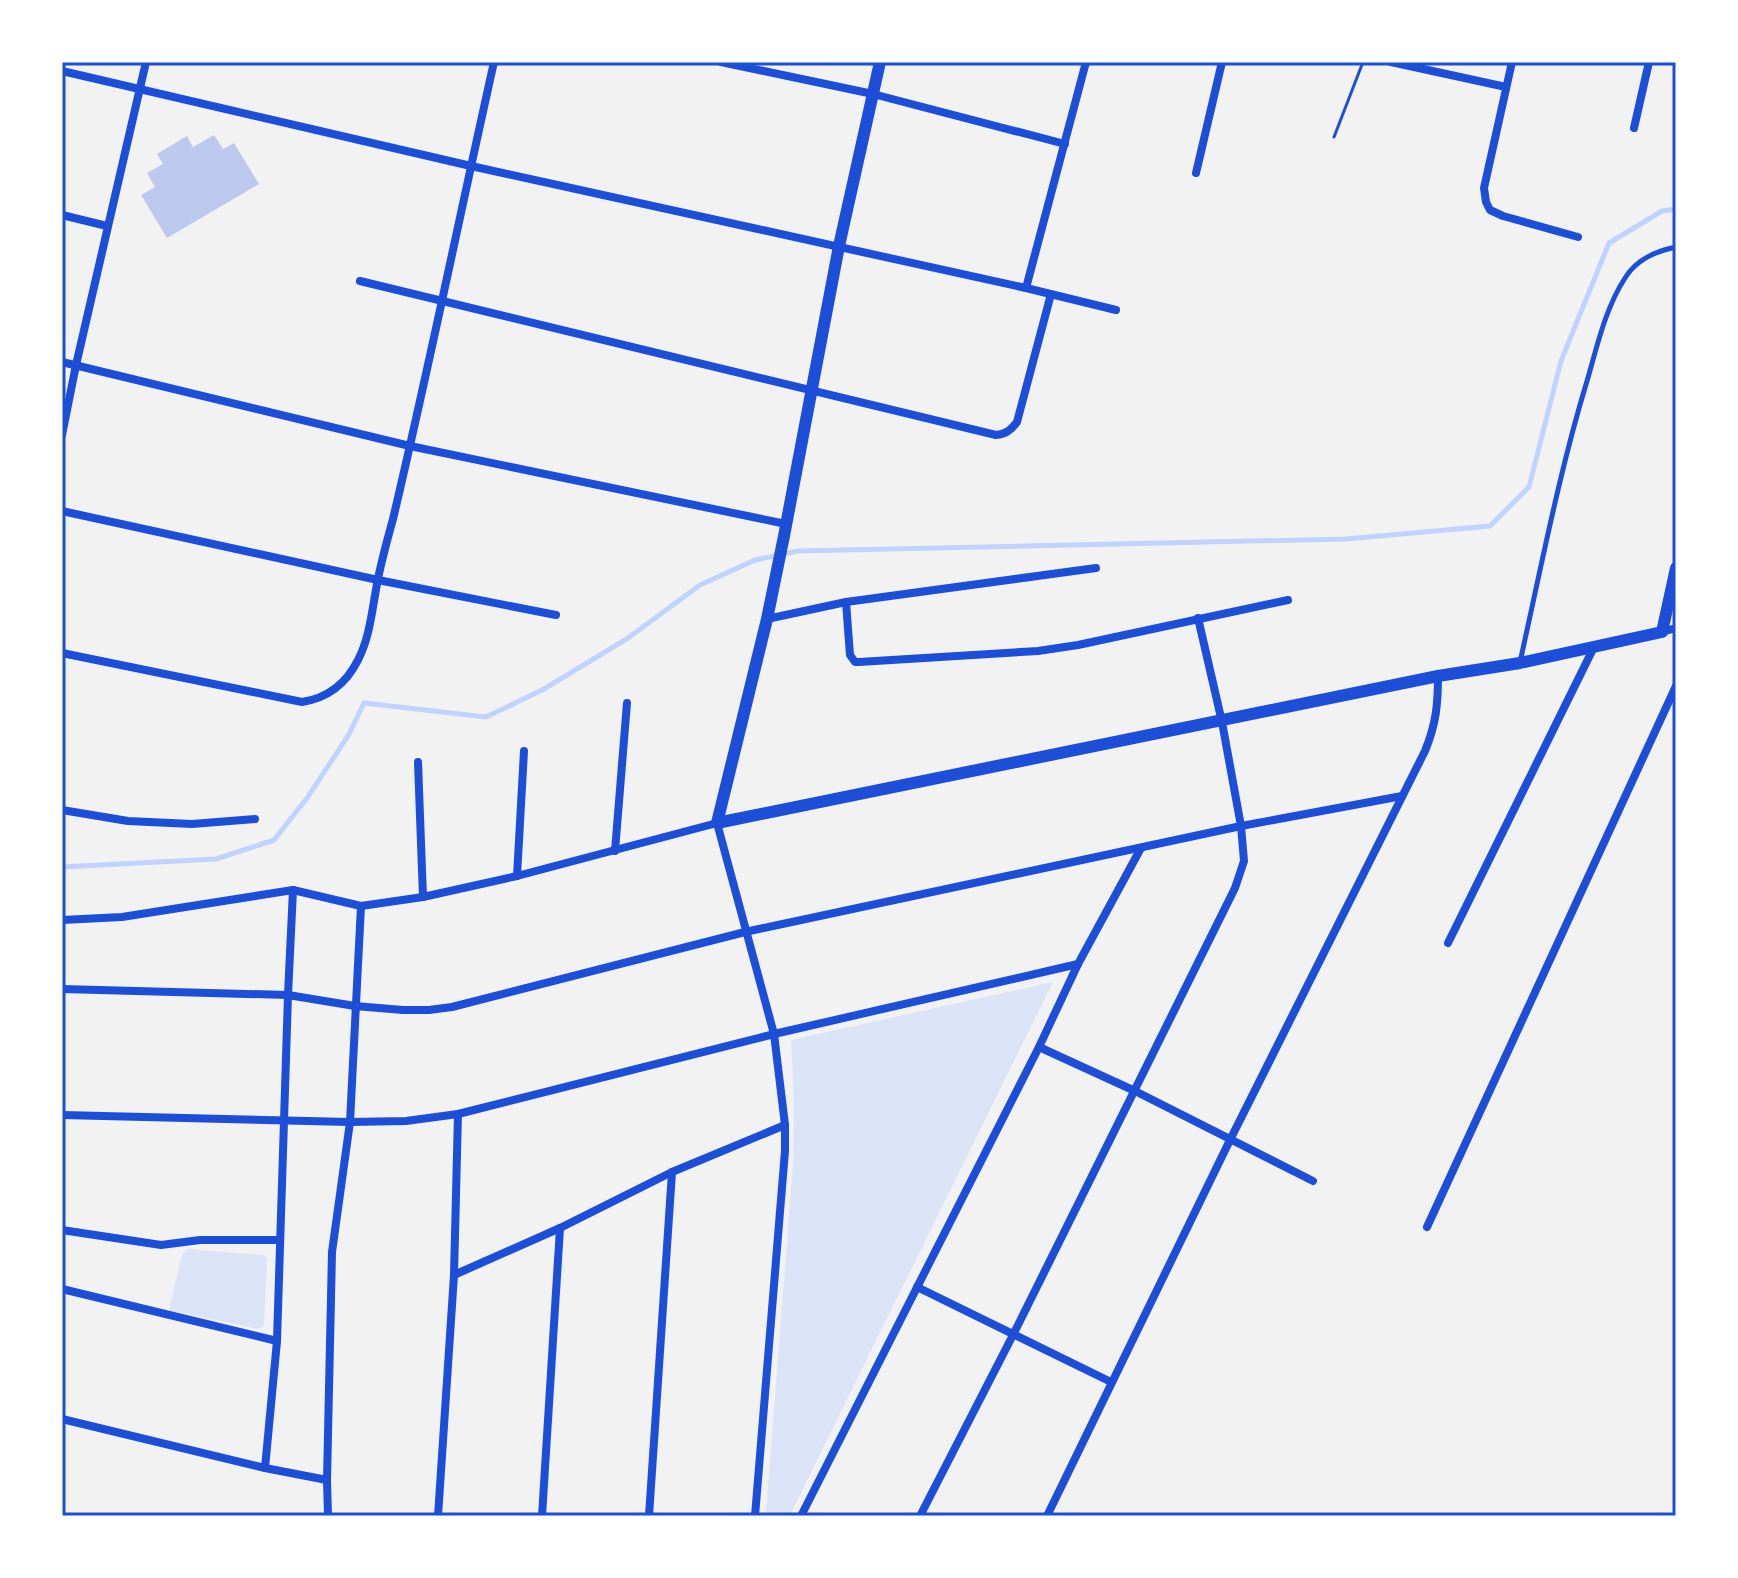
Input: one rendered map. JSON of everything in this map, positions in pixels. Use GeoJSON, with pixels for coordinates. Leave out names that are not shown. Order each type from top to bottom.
{"type":"FeatureCollection","features":[{"type":"Feature","properties":{"kind":"street"},"geometry":{"type":"LineString","coordinates":[[62,435],[146,62]]}},
{"type":"Feature","properties":{"kind":"street"},"geometry":{"type":"LineString","coordinates":[[62,653],[302,702],[329,694],[357,662],[368,636],[494,62]]}},
{"type":"Feature","properties":{"kind":"street"},"geometry":{"type":"LineString","coordinates":[[721,62],[873,94],[1065,144]]}},
{"type":"Feature","properties":{"kind":"street"},"geometry":{"type":"LineString","coordinates":[[755,1516],[785,1125],[774,1034],[717,823],[767,619],[839,246],[880,62]]}},
{"type":"Feature","properties":{"kind":"street"},"geometry":{"type":"LineString","coordinates":[[1026,288],[1086,62]]}},
{"type":"Feature","properties":{"kind":"street"},"geometry":{"type":"LineString","coordinates":[[1196,173],[1222,62]]}},
{"type":"Feature","properties":{"kind":"street"},"geometry":{"type":"LineString","coordinates":[[1391,62],[1506,87]]}},
{"type":"Feature","properties":{"kind":"street"},"geometry":{"type":"LineString","coordinates":[[1512,62],[1484,188],[1488,206],[1495,213],[1578,237]]}},
{"type":"Feature","properties":{"kind":"street"},"geometry":{"type":"LineString","coordinates":[[1634,128],[1649,62]]}},
{"type":"Feature","properties":{"kind":"street"},"geometry":{"type":"LineString","coordinates":[[62,71],[1116,310]]}},
{"type":"Feature","properties":{"kind":"street"},"geometry":{"type":"LineString","coordinates":[[62,215],[107,226]]}},
{"type":"Feature","properties":{"kind":"street"},"geometry":{"type":"LineString","coordinates":[[360,281],[996,435],[1005,434],[1017,422],[1051,294]]}},
{"type":"Feature","properties":{"kind":"street"},"geometry":{"type":"LineString","coordinates":[[62,362],[410,446],[785,530]]}},
{"type":"Feature","properties":{"kind":"street"},"geometry":{"type":"LineString","coordinates":[[62,511],[378,580],[556,615]]}},
{"type":"Feature","properties":{"kind":"street"},"geometry":{"type":"LineString","coordinates":[[767,619],[846,602],[1096,568]]}},
{"type":"Feature","properties":{"kind":"street"},"geometry":{"type":"LineString","coordinates":[[1662,632],[1676,568]]}},
{"type":"Feature","properties":{"kind":"street"},"geometry":{"type":"LineString","coordinates":[[846,602],[850,655],[859,662],[1038,651],[1288,600]]}},
{"type":"Feature","properties":{"kind":"street"},"geometry":{"type":"LineString","coordinates":[[920,1516],[1135,1091],[1235,888],[1244,861],[1241,826],[1222,722],[1198,618]]}},
{"type":"Feature","properties":{"kind":"street"},"geometry":{"type":"LineString","coordinates":[[62,920],[122,917],[293,890],[361,906],[423,897],[517,876],[717,823],[1438,676],[1520,663],[1676,628]]}},
{"type":"Feature","properties":{"kind":"street"},"geometry":{"type":"LineString","coordinates":[[1448,943],[1594,647]]}},
{"type":"Feature","properties":{"kind":"street"},"geometry":{"type":"LineString","coordinates":[[1047,1516],[1434,730],[1438,676]]}},
{"type":"Feature","properties":{"kind":"street"},"geometry":{"type":"LineString","coordinates":[[1427,1227],[1676,686]]}},
{"type":"Feature","properties":{"kind":"street"},"geometry":{"type":"LineString","coordinates":[[615,851],[627,703]]}},
{"type":"Feature","properties":{"kind":"street"},"geometry":{"type":"LineString","coordinates":[[517,876],[524,751]]}},
{"type":"Feature","properties":{"kind":"street"},"geometry":{"type":"LineString","coordinates":[[418,762],[423,897]]}},
{"type":"Feature","properties":{"kind":"street"},"geometry":{"type":"LineString","coordinates":[[62,989],[288,995],[403,1010],[452,1007],[745,932],[1241,826],[1402,796]]}},
{"type":"Feature","properties":{"kind":"street"},"geometry":{"type":"LineString","coordinates":[[62,810],[128,821],[192,824],[255,819]]}},
{"type":"Feature","properties":{"kind":"street"},"geometry":{"type":"LineString","coordinates":[[801,1516],[1078,964],[1141,848]]}},
{"type":"Feature","properties":{"kind":"street"},"geometry":{"type":"LineString","coordinates":[[265,1468],[277,1341],[293,890]]}},
{"type":"Feature","properties":{"kind":"street"},"geometry":{"type":"LineString","coordinates":[[328,1516],[332,1252],[350,1122],[361,906]]}},
{"type":"Feature","properties":{"kind":"street"},"geometry":{"type":"LineString","coordinates":[[62,1115],[350,1122],[406,1121],[458,1114],[774,1034],[1078,964]]}},
{"type":"Feature","properties":{"kind":"street"},"geometry":{"type":"LineString","coordinates":[[1039,1047],[1135,1091],[1313,1181]]}},
{"type":"Feature","properties":{"kind":"street"},"geometry":{"type":"LineString","coordinates":[[438,1516],[454,1275],[458,1114]]}},
{"type":"Feature","properties":{"kind":"street"},"geometry":{"type":"LineString","coordinates":[[454,1275],[560,1228],[672,1172],[785,1125]]}},
{"type":"Feature","properties":{"kind":"street"},"geometry":{"type":"LineString","coordinates":[[649,1516],[672,1172]]}},
{"type":"Feature","properties":{"kind":"street"},"geometry":{"type":"LineString","coordinates":[[542,1516],[560,1228]]}},
{"type":"Feature","properties":{"kind":"street"},"geometry":{"type":"LineString","coordinates":[[62,1230],[161,1245],[200,1240],[280,1240]]}},
{"type":"Feature","properties":{"kind":"street"},"geometry":{"type":"LineString","coordinates":[[917,1287],[1111,1382]]}},
{"type":"Feature","properties":{"kind":"street"},"geometry":{"type":"LineString","coordinates":[[62,1289],[277,1341]]}},
{"type":"Feature","properties":{"kind":"street"},"geometry":{"type":"LineString","coordinates":[[62,1419],[327,1480]]}},
{"type":"Feature","properties":{"kind":"lane"},"geometry":{"type":"LineString","coordinates":[[1520,663],[1576,418],[1611,306],[1626,276],[1636,265],[1651,255],[1676,247]]}},
{"type":"Feature","properties":{"kind":"path"},"geometry":{"type":"LineString","coordinates":[[1334,137],[1363,62]]}},
{"type":"Feature","properties":{"kind":"shaded area"},"geometry":{"type":"Polygon","coordinates":[[[1053,982],[791,1513],[766,1513],[793,1164],[791,1040],[1053,982]]]}},
{"type":"Feature","properties":{"kind":"shaded area"},"geometry":{"type":"Polygon","coordinates":[[[188,1249],[267,1257],[264,1326],[258,1329],[169,1310],[182,1254],[188,1249]]]}},
{"type":"Feature","properties":{"kind":"building"},"geometry":{"type":"Polygon","coordinates":[[[214,135],[223,149],[234,143],[259,184],[167,238],[141,195],[155,187],[147,173],[163,164],[157,154],[187,136],[193,147],[214,135]]]}},
{"type":"Feature","properties":{"kind":"waterway"},"geometry":{"type":"LineString","coordinates":[[62,867],[216,859],[274,840],[307,798],[348,736],[364,703],[486,717],[544,689],[628,638],[700,585],[755,560],[798,551],[1346,539],[1490,526],[1529,487],[1561,361],[1609,243],[1662,211],[1676,209]]}}]}
